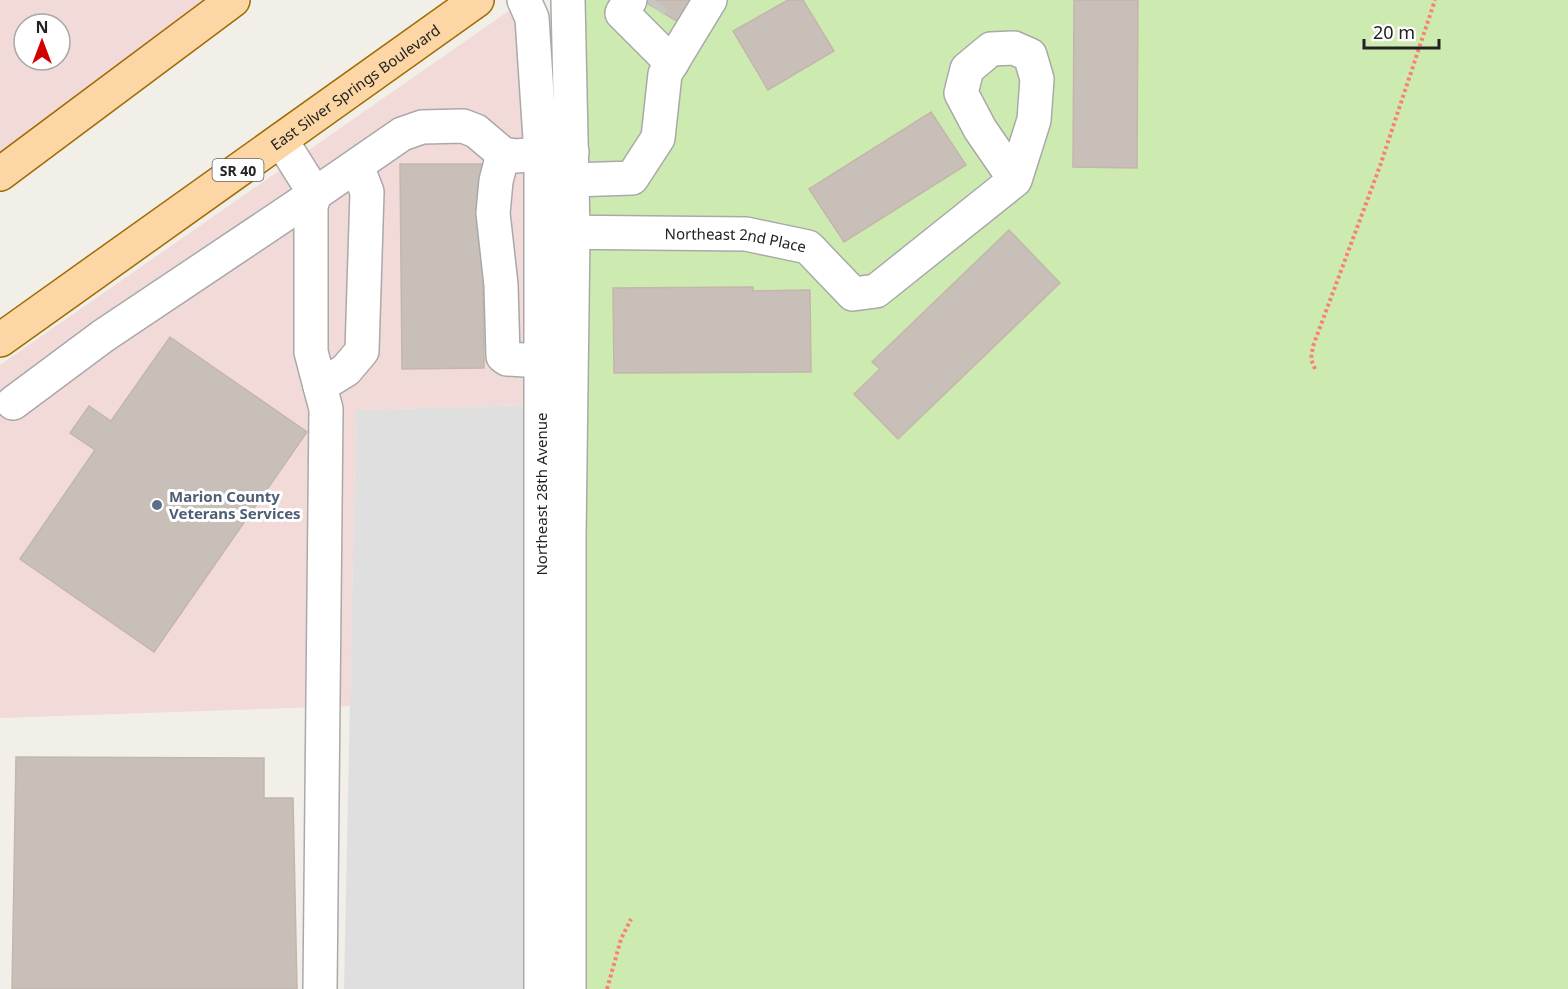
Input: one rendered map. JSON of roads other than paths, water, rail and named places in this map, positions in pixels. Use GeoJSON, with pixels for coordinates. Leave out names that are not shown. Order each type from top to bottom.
{"type":"FeatureCollection","features":[{"type":"Feature","properties":{"kind":"main road"},"geometry":{"type":"LineString","coordinates":[[0,174],[233,0]]}},
{"type":"Feature","properties":{"kind":"main road","name":"East Silver Springs Boulevard"},"geometry":{"type":"LineString","coordinates":[[0,340],[477,0]]}},
{"type":"Feature","properties":{"kind":"street","name":"Northeast 28th Avenue"},"geometry":{"type":"LineString","coordinates":[[524,0],[532,18],[562,162],[573,231],[568,536],[568,989]]}},
{"type":"Feature","properties":{"kind":"street","name":"Northeast 28th Avenue"},"geometry":{"type":"LineString","coordinates":[[541,989],[541,232],[562,162],[568,0]]}},
{"type":"Feature","properties":{"kind":"street"},"geometry":{"type":"LineString","coordinates":[[13,404],[104,336],[402,134],[422,127],[463,126],[476,131],[503,154],[562,162],[632,178],[658,138],[665,74],[710,0]]}},
{"type":"Feature","properties":{"kind":"street"},"geometry":{"type":"LineString","coordinates":[[640,12],[672,63]]}},
{"type":"Feature","properties":{"kind":"street"},"geometry":{"type":"LineString","coordinates":[[281,140],[315,194]]}},
{"type":"Feature","properties":{"kind":"street"},"geometry":{"type":"LineString","coordinates":[[503,154],[496,181],[493,213],[501,285],[503,356],[507,359],[541,361]]}},
{"type":"Feature","properties":{"kind":"street"},"geometry":{"type":"LineString","coordinates":[[320,386],[346,370],[362,351],[367,192],[357,166]]}},
{"type":"Feature","properties":{"kind":"street","name":"Northeast 2nd Place"},"geometry":{"type":"LineString","coordinates":[[541,232],[746,234],[808,248],[853,294],[876,291],[1015,180]]}},
{"type":"Feature","properties":{"kind":"street"},"geometry":{"type":"LineString","coordinates":[[315,194],[311,206],[309,333],[311,352],[326,409],[320,989]]}},
{"type":"Feature","properties":{"kind":"tunnel"},"geometry":{"type":"LineString","coordinates":[[651,5],[655,0]]}},
{"type":"Feature","properties":{"kind":"place","name":"Marion County Veterans Services"},"geometry":{"type":"Point","coordinates":[157,505]}}]}
